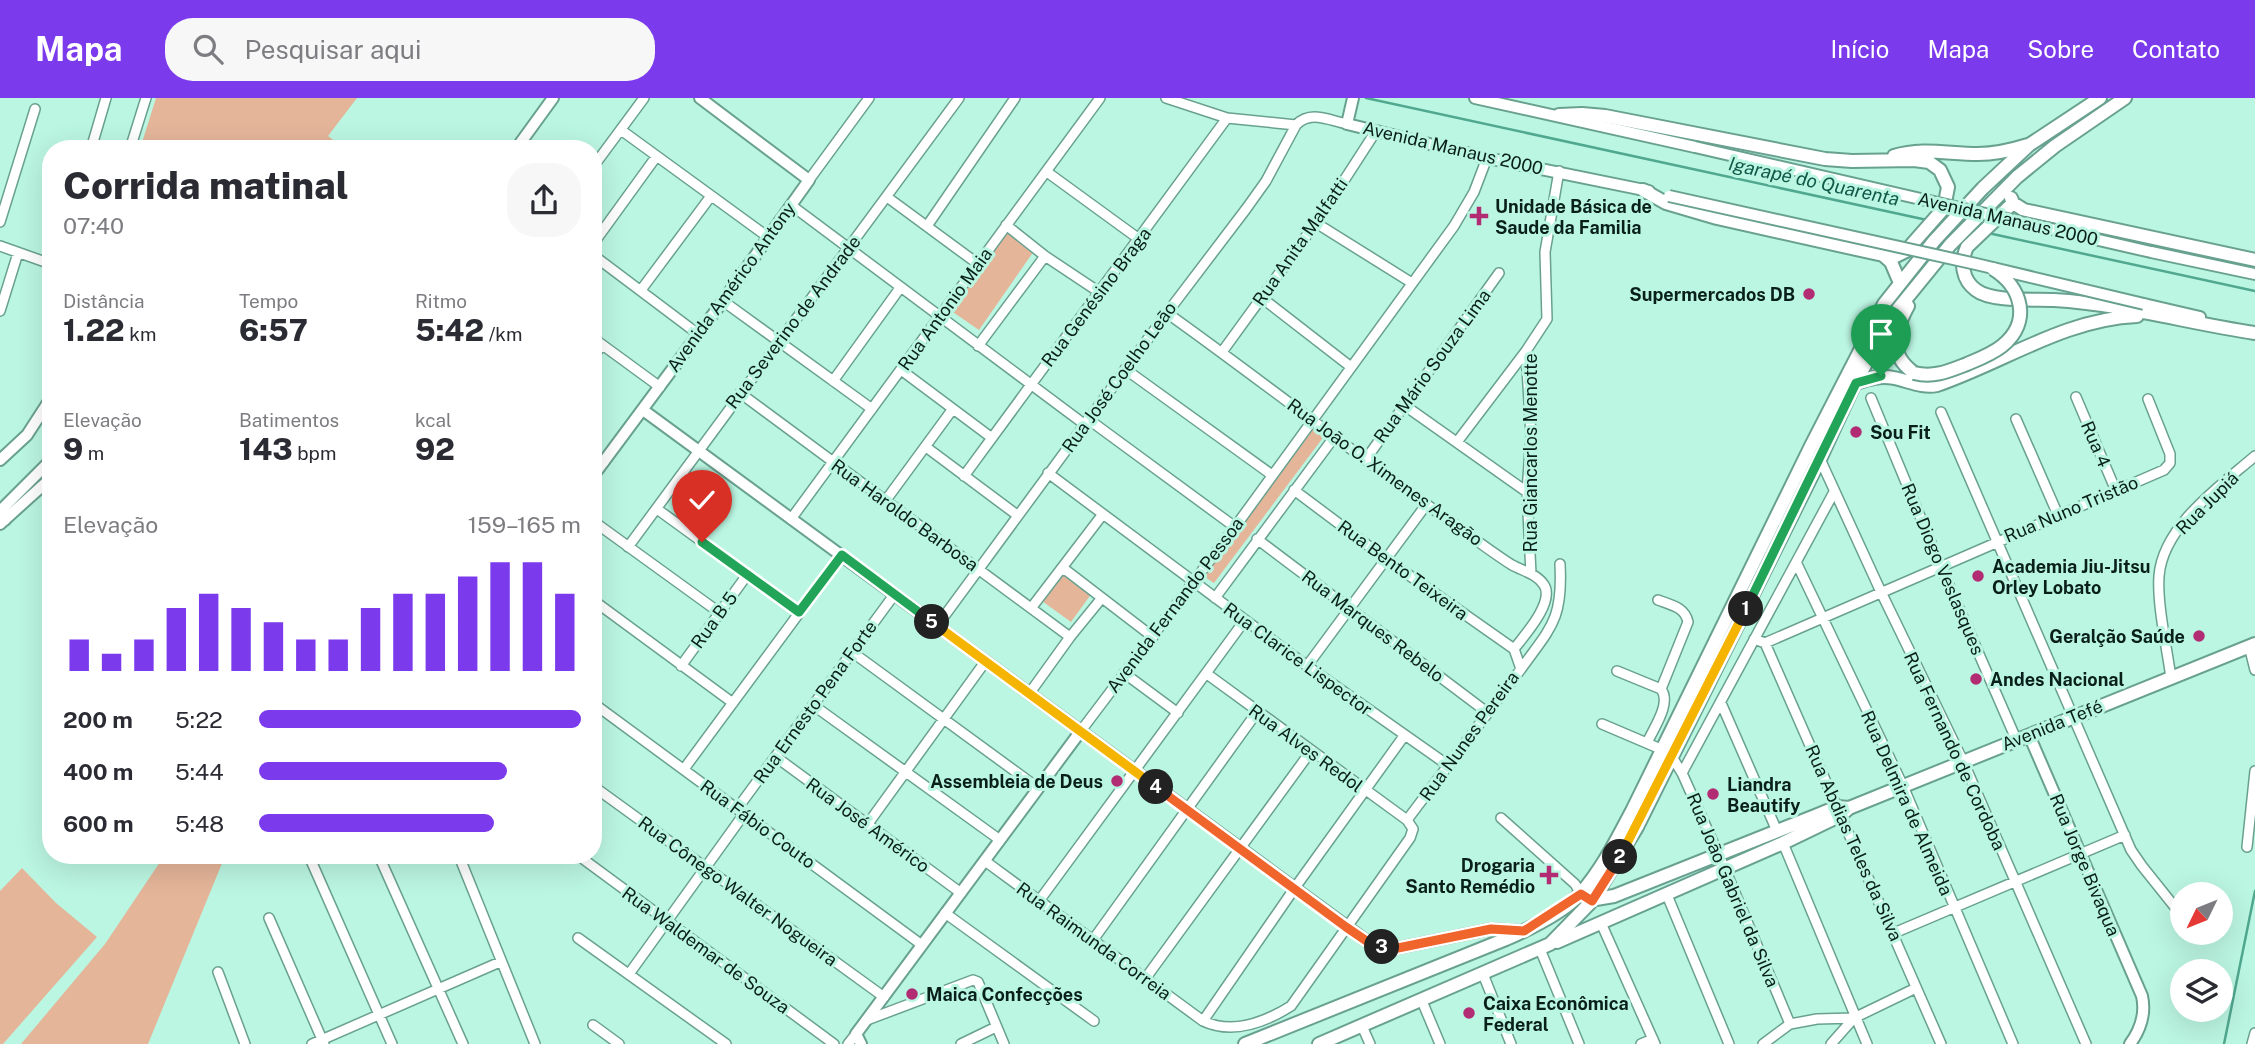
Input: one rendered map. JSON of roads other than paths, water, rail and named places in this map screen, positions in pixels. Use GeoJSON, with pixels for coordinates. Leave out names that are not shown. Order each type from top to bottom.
{"type":"FeatureCollection","features":[{"type":"Feature","properties":{"kind":"main road"},"geometry":{"type":"LineString","coordinates":[[1545,947],[1586,898],[1637,827],[1667,753],[1880,311],[1934,241],[2029,145],[2099,98]]}},
{"type":"Feature","properties":{"kind":"main road"},"geometry":{"type":"LineString","coordinates":[[1667,753],[1820,459],[1883,330],[1975,217],[2055,146],[2124,98]]}},
{"type":"Feature","properties":{"kind":"main road"},"geometry":{"type":"LineString","coordinates":[[1559,115],[1605,116],[1825,159],[1914,160],[1934,164],[1946,179],[1948,187],[1944,208],[1900,255],[1883,255],[1717,219],[1666,204],[1643,190]]}},
{"type":"Feature","properties":{"kind":"main road"},"geometry":{"type":"LineString","coordinates":[[1880,160],[1908,151],[1982,154],[2029,145]]}},
{"type":"Feature","properties":{"kind":"main road"},"geometry":{"type":"LineString","coordinates":[[2017,177],[2011,191],[2013,203],[2024,210],[2255,260]]}},
{"type":"Feature","properties":{"kind":"main road"},"geometry":{"type":"LineString","coordinates":[[2013,203],[1966,247],[1962,262],[1964,274],[1975,290],[1984,295],[2103,304],[2255,331]]}},
{"type":"Feature","properties":{"kind":"main road"},"geometry":{"type":"LineString","coordinates":[[1883,255],[1893,265],[1900,283]]}},
{"type":"Feature","properties":{"kind":"main road"},"geometry":{"type":"LineString","coordinates":[[1922,279],[1899,322],[1896,334],[1898,355],[1904,366],[1914,373],[1935,375],[1991,353],[2012,335],[2018,323],[2018,296],[2012,284],[1993,268]]}},
{"type":"Feature","properties":{"kind":"main road"},"geometry":{"type":"LineString","coordinates":[[1856,383],[1881,376],[1920,385],[1937,385],[2080,325],[2110,318],[2157,315]]}},
{"type":"Feature","properties":{"kind":"main road","name":"Avenida Tefé"},"geometry":{"type":"LineString","coordinates":[[1319,1044],[1667,895],[1725,869],[1780,837],[1843,810],[2252,645]]}},
{"type":"Feature","properties":{"kind":"main road","name":"Avenida Tefé"},"geometry":{"type":"LineString","coordinates":[[1586,898],[1614,896],[1718,855],[1780,837]]}},
{"type":"Feature","properties":{"kind":"main road"},"geometry":{"type":"LineString","coordinates":[[1245,1044],[1524,931],[1586,898]]}},
{"type":"Feature","properties":{"kind":"street"},"geometry":{"type":"LineString","coordinates":[[94,140],[106,98]]}},
{"type":"Feature","properties":{"kind":"street"},"geometry":{"type":"LineString","coordinates":[[133,140],[146,98]]}},
{"type":"Feature","properties":{"kind":"street"},"geometry":{"type":"LineString","coordinates":[[523,140],[553,98]]}},
{"type":"Feature","properties":{"kind":"street"},"geometry":{"type":"LineString","coordinates":[[602,155],[644,98]]}},
{"type":"Feature","properties":{"kind":"street"},"geometry":{"type":"LineString","coordinates":[[700,98],[808,180]]}},
{"type":"Feature","properties":{"kind":"street","name":"Avenida Américo Antony"},"geometry":{"type":"LineString","coordinates":[[602,465],[869,98]]}},
{"type":"Feature","properties":{"kind":"street","name":"Rua Severino de Andrade"},"geometry":{"type":"LineString","coordinates":[[628,547],[958,98]]}},
{"type":"Feature","properties":{"kind":"street"},"geometry":{"type":"LineString","coordinates":[[928,226],[1015,98]]}},
{"type":"Feature","properties":{"kind":"street","name":"Rua Antonio Maia"},"geometry":{"type":"LineString","coordinates":[[791,519],[1100,98]]}},
{"type":"Feature","properties":{"kind":"street"},"geometry":{"type":"LineString","coordinates":[[1166,98],[1227,118],[1296,125],[1303,118],[1312,116],[1348,119],[1353,98]]}},
{"type":"Feature","properties":{"kind":"street","name":"Avenida Manaus 2000"},"geometry":{"type":"LineString","coordinates":[[1482,99],[2255,274]]}},
{"type":"Feature","properties":{"kind":"street"},"geometry":{"type":"LineString","coordinates":[[0,222],[35,109]]}},
{"type":"Feature","properties":{"kind":"street","name":"Rua Genésino Braga"},"geometry":{"type":"LineString","coordinates":[[964,476],[1227,118]]}},
{"type":"Feature","properties":{"kind":"street","name":"Avenida Manaus 2000"},"geometry":{"type":"LineString","coordinates":[[1348,119],[1376,131],[1487,158],[1669,195],[1993,268]]}},
{"type":"Feature","properties":{"kind":"street","name":"Rua José Coelho Leão"},"geometry":{"type":"LineString","coordinates":[[937,626],[1266,181],[1296,125]]}},
{"type":"Feature","properties":{"kind":"street"},"geometry":{"type":"LineString","coordinates":[[621,130],[768,237]]}},
{"type":"Feature","properties":{"kind":"street","name":"Rua Anita Malfatti"},"geometry":{"type":"LineString","coordinates":[[1223,352],[1316,223],[1376,131]]}},
{"type":"Feature","properties":{"kind":"street"},"geometry":{"type":"LineString","coordinates":[[602,232],[656,157]]}},
{"type":"Feature","properties":{"kind":"street","name":"Avenida Fernando Pessoa"},"geometry":{"type":"LineString","coordinates":[[848,1044],[859,1039],[867,1020],[1235,527],[1465,210],[1487,158]]}},
{"type":"Feature","properties":{"kind":"street"},"geometry":{"type":"LineString","coordinates":[[1046,172],[1139,239]]}},
{"type":"Feature","properties":{"kind":"street","name":"Rua Giancarlos Menotte"},"geometry":{"type":"LineString","coordinates":[[1531,573],[1527,492],[1531,436],[1525,351],[1547,319],[1545,252],[1559,172]]}},
{"type":"Feature","properties":{"kind":"street"},"geometry":{"type":"LineString","coordinates":[[641,290],[711,196]]}},
{"type":"Feature","properties":{"kind":"street"},"geometry":{"type":"LineString","coordinates":[[887,197],[978,264]]}},
{"type":"Feature","properties":{"kind":"street"},"geometry":{"type":"LineString","coordinates":[[791,205],[978,346],[1235,527]]}},
{"type":"Feature","properties":{"kind":"street"},"geometry":{"type":"LineString","coordinates":[[1316,223],[1412,283]]}},
{"type":"Feature","properties":{"kind":"street"},"geometry":{"type":"LineString","coordinates":[[1006,225],[1045,256],[1099,292]]}},
{"type":"Feature","properties":{"kind":"street"},"geometry":{"type":"LineString","coordinates":[[0,246],[42,261]]}},
{"type":"Feature","properties":{"kind":"street"},"geometry":{"type":"LineString","coordinates":[[0,311],[18,253]]}},
{"type":"Feature","properties":{"kind":"street"},"geometry":{"type":"LineString","coordinates":[[978,346],[1045,256]]}},
{"type":"Feature","properties":{"kind":"street"},"geometry":{"type":"LineString","coordinates":[[602,262],[698,334]]}},
{"type":"Feature","properties":{"kind":"street"},"geometry":{"type":"LineString","coordinates":[[1993,268],[2255,331]]}},
{"type":"Feature","properties":{"kind":"street","name":"Rua Mário Souza Lima"},"geometry":{"type":"LineString","coordinates":[[1366,459],[1499,273]]}},
{"type":"Feature","properties":{"kind":"street"},"geometry":{"type":"LineString","coordinates":[[833,382],[900,288]]}},
{"type":"Feature","properties":{"kind":"street"},"geometry":{"type":"LineString","coordinates":[[1262,298],[1350,367]]}},
{"type":"Feature","properties":{"kind":"street"},"geometry":{"type":"LineString","coordinates":[[723,301],[872,409]]}},
{"type":"Feature","properties":{"kind":"street","name":"Rua João O. Ximenes Aragão"},"geometry":{"type":"LineString","coordinates":[[1167,313],[1426,505],[1514,566],[1531,573]]}},
{"type":"Feature","properties":{"kind":"street"},"geometry":{"type":"LineString","coordinates":[[602,345],[660,387]]}},
{"type":"Feature","properties":{"kind":"street"},"geometry":{"type":"LineString","coordinates":[[1457,442],[1525,351]]}},
{"type":"Feature","properties":{"kind":"street"},"geometry":{"type":"LineString","coordinates":[[1125,369],[1272,475]]}},
{"type":"Feature","properties":{"kind":"street"},"geometry":{"type":"LineString","coordinates":[[901,370],[992,438]]}},
{"type":"Feature","properties":{"kind":"street","name":"Rua Haroldo Barbosa"},"geometry":{"type":"LineString","coordinates":[[740,393],[1070,637]]}},
{"type":"Feature","properties":{"kind":"street","name":"Rua 4"},"geometry":{"type":"LineString","coordinates":[[2076,397],[2116,491]]}},
{"type":"Feature","properties":{"kind":"street","name":"Rua Diogo Veslasques"},"geometry":{"type":"LineString","coordinates":[[1871,398],[2016,739]]}},
{"type":"Feature","properties":{"kind":"street","name":"Rua Nuno Tristão"},"geometry":{"type":"LineString","coordinates":[[1765,643],[2164,470],[2170,463],[2170,454],[2148,399]]}},
{"type":"Feature","properties":{"kind":"street"},"geometry":{"type":"LineString","coordinates":[[1404,405],[1527,492]]}},
{"type":"Feature","properties":{"kind":"street"},"geometry":{"type":"LineString","coordinates":[[643,410],[1368,942],[1398,948],[1491,929],[1524,931]]}},
{"type":"Feature","properties":{"kind":"street"},"geometry":{"type":"LineString","coordinates":[[886,500],[952,410]]}},
{"type":"Feature","properties":{"kind":"street"},"geometry":{"type":"LineString","coordinates":[[0,460],[27,435],[42,412]]}},
{"type":"Feature","properties":{"kind":"street"},"geometry":{"type":"LineString","coordinates":[[1941,412],[1999,540],[2125,835],[2142,866],[2170,901]]}},
{"type":"Feature","properties":{"kind":"street"},"geometry":{"type":"LineString","coordinates":[[2016,419],[2058,515]]}},
{"type":"Feature","properties":{"kind":"street"},"geometry":{"type":"LineString","coordinates":[[1215,598],[1335,436]]}},
{"type":"Feature","properties":{"kind":"street"},"geometry":{"type":"LineString","coordinates":[[926,447],[1017,515]]}},
{"type":"Feature","properties":{"kind":"street","name":"Rua Jupiá"},"geometry":{"type":"LineString","coordinates":[[2171,678],[2158,579],[2162,557],[2183,522],[2255,456]]}},
{"type":"Feature","properties":{"kind":"street","name":"Rua Fernando de Cordoba"},"geometry":{"type":"LineString","coordinates":[[1820,459],[1963,761],[2086,1044]]}},
{"type":"Feature","properties":{"kind":"street"},"geometry":{"type":"LineString","coordinates":[[42,469],[2,509],[2,522],[42,486]]}},
{"type":"Feature","properties":{"kind":"street","name":"Rua Clarice Lispector"},"geometry":{"type":"LineString","coordinates":[[1048,473],[1307,666],[1449,766]]}},
{"type":"Feature","properties":{"kind":"street","name":"Rua Bento Teixeira"},"geometry":{"type":"LineString","coordinates":[[1294,490],[1514,649]]}},
{"type":"Feature","properties":{"kind":"street"},"geometry":{"type":"LineString","coordinates":[[1682,772],[1834,492]]}},
{"type":"Feature","properties":{"kind":"street"},"geometry":{"type":"LineString","coordinates":[[1307,666],[1426,505]]}},
{"type":"Feature","properties":{"kind":"street"},"geometry":{"type":"LineString","coordinates":[[657,509],[799,612]]}},
{"type":"Feature","properties":{"kind":"street"},"geometry":{"type":"LineString","coordinates":[[1032,607],[1103,514]]}},
{"type":"Feature","properties":{"kind":"street"},"geometry":{"type":"LineString","coordinates":[[602,528],[720,613]]}},
{"type":"Feature","properties":{"kind":"street","name":"Rua Marques Rebelo"},"geometry":{"type":"LineString","coordinates":[[1257,540],[1488,713]]}},
{"type":"Feature","properties":{"kind":"street"},"geometry":{"type":"LineString","coordinates":[[684,769],[842,555]]}},
{"type":"Feature","properties":{"kind":"street","name":"Rua Delmira de Almeida"},"geometry":{"type":"LineString","coordinates":[[1797,564],[1903,786],[2013,1044]]}},
{"type":"Feature","properties":{"kind":"street"},"geometry":{"type":"LineString","coordinates":[[1521,670],[1556,617],[1561,597],[1560,565]]}},
{"type":"Feature","properties":{"kind":"street"},"geometry":{"type":"LineString","coordinates":[[1062,570],[1067,571],[1153,637]]}},
{"type":"Feature","properties":{"kind":"street"},"geometry":{"type":"LineString","coordinates":[[1514,649],[1537,619],[1545,603],[1547,592],[1544,585],[1531,573]]}},
{"type":"Feature","properties":{"kind":"street","name":"Rua B 5"},"geometry":{"type":"LineString","coordinates":[[681,666],[747,575]]}},
{"type":"Feature","properties":{"kind":"street","name":"Rua Ernesto Pena Forte"},"geometry":{"type":"LineString","coordinates":[[629,974],[707,868],[776,757],[894,595]]}},
{"type":"Feature","properties":{"kind":"street"},"geometry":{"type":"LineString","coordinates":[[1030,694],[1101,598]]}},
{"type":"Feature","properties":{"kind":"street"},"geometry":{"type":"LineString","coordinates":[[1647,743],[1665,699],[1661,689],[1688,622],[1685,613],[1676,606],[1658,600]]}},
{"type":"Feature","properties":{"kind":"street"},"geometry":{"type":"LineString","coordinates":[[602,607],[733,703]]}},
{"type":"Feature","properties":{"kind":"street"},"geometry":{"type":"LineString","coordinates":[[1039,901],[1245,620]]}},
{"type":"Feature","properties":{"kind":"street"},"geometry":{"type":"LineString","coordinates":[[1754,639],[1765,643]]}},
{"type":"Feature","properties":{"kind":"street","name":"Rua Abdias Teles da Silva"},"geometry":{"type":"LineString","coordinates":[[1765,643],[1843,810],[1941,1044]]}},
{"type":"Feature","properties":{"kind":"street"},"geometry":{"type":"LineString","coordinates":[[2252,645],[2255,670]]}},
{"type":"Feature","properties":{"kind":"street","name":"Rua Nunes Pereira"},"geometry":{"type":"LineString","coordinates":[[1407,820],[1521,670],[1514,649]]}},
{"type":"Feature","properties":{"kind":"street"},"geometry":{"type":"LineString","coordinates":[[852,652],[1038,788]]}},
{"type":"Feature","properties":{"kind":"street"},"geometry":{"type":"LineString","coordinates":[[867,825],[985,662]]}},
{"type":"Feature","properties":{"kind":"street"},"geometry":{"type":"LineString","coordinates":[[1618,671],[1661,689]]}},
{"type":"Feature","properties":{"kind":"street"},"geometry":{"type":"LineString","coordinates":[[1124,673],[1178,713]]}},
{"type":"Feature","properties":{"kind":"street","name":"Rua Alves Redol"},"geometry":{"type":"LineString","coordinates":[[1207,674],[1407,820]]}},
{"type":"Feature","properties":{"kind":"street"},"geometry":{"type":"LineString","coordinates":[[1721,703],[1867,1044]]}},
{"type":"Feature","properties":{"kind":"street"},"geometry":{"type":"LineString","coordinates":[[813,705],[1000,840]]}},
{"type":"Feature","properties":{"kind":"street","name":"Rua Fábio Couto"},"geometry":{"type":"LineString","coordinates":[[602,710],[922,945]]}},
{"type":"Feature","properties":{"kind":"street"},"geometry":{"type":"LineString","coordinates":[[1093,940],[1257,712]]}},
{"type":"Feature","properties":{"kind":"street"},"geometry":{"type":"LineString","coordinates":[[1602,723],[1667,753]]}},
{"type":"Feature","properties":{"kind":"street","name":"Rua Jorge Bivaqua"},"geometry":{"type":"LineString","coordinates":[[2029,734],[2142,996],[2145,1009],[2140,1026],[2130,1044]]}},
{"type":"Feature","properties":{"kind":"street"},"geometry":{"type":"LineString","coordinates":[[1404,736],[1203,1021],[1216,1027],[1234,1028],[1262,1020],[1291,1006],[1410,838],[1413,829],[1407,820]]}},
{"type":"Feature","properties":{"kind":"street"},"geometry":{"type":"LineString","coordinates":[[1145,979],[1311,751]]}},
{"type":"Feature","properties":{"kind":"street","name":"Rua João Gabriel da Silva"},"geometry":{"type":"LineString","coordinates":[[1667,753],[1682,772],[1790,1024]]}},
{"type":"Feature","properties":{"kind":"street","name":"Rua José Américo"},"geometry":{"type":"LineString","coordinates":[[776,757],[961,893]]}},
{"type":"Feature","properties":{"kind":"street"},"geometry":{"type":"LineString","coordinates":[[2248,847],[2255,771]]}},
{"type":"Feature","properties":{"kind":"street","name":"Rua Cônego Walter Nogueira"},"geometry":{"type":"LineString","coordinates":[[602,792],[884,997]]}},
{"type":"Feature","properties":{"kind":"street"},"geometry":{"type":"LineString","coordinates":[[1501,818],[1586,898]]}},
{"type":"Feature","properties":{"kind":"street"},"geometry":{"type":"LineString","coordinates":[[1894,933],[2125,835]]}},
{"type":"Feature","properties":{"kind":"street","name":"Rua Raimunda Correia"},"geometry":{"type":"LineString","coordinates":[[985,860],[1203,1021]]}},
{"type":"Feature","properties":{"kind":"street"},"geometry":{"type":"LineString","coordinates":[[312,864],[392,1044]]}},
{"type":"Feature","properties":{"kind":"street"},"geometry":{"type":"LineString","coordinates":[[383,864],[463,1044]]}},
{"type":"Feature","properties":{"kind":"street"},"geometry":{"type":"LineString","coordinates":[[461,864],[535,1044]]}},
{"type":"Feature","properties":{"kind":"street","name":"Rua Waldemar de Souza"},"geometry":{"type":"LineString","coordinates":[[590,864],[834,1044]]}},
{"type":"Feature","properties":{"kind":"street"},"geometry":{"type":"LineString","coordinates":[[1667,895],[1729,1044]]}},
{"type":"Feature","properties":{"kind":"street"},"geometry":{"type":"LineString","coordinates":[[945,914],[1094,1021]]}},
{"type":"Feature","properties":{"kind":"street"},"geometry":{"type":"LineString","coordinates":[[269,918],[319,1043],[378,1014],[500,962]]}},
{"type":"Feature","properties":{"kind":"street"},"geometry":{"type":"LineString","coordinates":[[1601,923],[1654,1042],[1641,1044]]}},
{"type":"Feature","properties":{"kind":"street"},"geometry":{"type":"LineString","coordinates":[[578,938],[726,1044]]}},
{"type":"Feature","properties":{"kind":"street"},"geometry":{"type":"LineString","coordinates":[[1545,947],[1579,1044]]}},
{"type":"Feature","properties":{"kind":"street"},"geometry":{"type":"LineString","coordinates":[[218,972],[246,1044]]}},
{"type":"Feature","properties":{"kind":"street"},"geometry":{"type":"LineString","coordinates":[[1483,974],[1511,1044]]}},
{"type":"Feature","properties":{"kind":"street"},"geometry":{"type":"LineString","coordinates":[[867,1020],[973,980],[978,982],[1004,1044]]}},
{"type":"Feature","properties":{"kind":"street"},"geometry":{"type":"LineString","coordinates":[[1831,1044],[1854,1018],[1916,988]]}},
{"type":"Feature","properties":{"kind":"street"},"geometry":{"type":"LineString","coordinates":[[1422,1001],[1440,1044]]}},
{"type":"Feature","properties":{"kind":"street"},"geometry":{"type":"LineString","coordinates":[[1763,1044],[1790,1024],[1817,1019],[1854,1018]]}},
{"type":"Feature","properties":{"kind":"street"},"geometry":{"type":"LineString","coordinates":[[593,1025],[619,1044]]}},
{"type":"Feature","properties":{"kind":"street"},"geometry":{"type":"LineString","coordinates":[[1362,1026],[1370,1044]]}},
{"type":"Feature","properties":{"kind":"street"},"geometry":{"type":"LineString","coordinates":[[961,1044],[996,1027]]}},
{"type":"Feature","properties":{"kind":"street"},"geometry":{"type":"LineString","coordinates":[[2252,1044],[2255,1033]]}},
{"type":"Feature","properties":{"kind":"waterway","name":"Igarapé do Quarenta"},"geometry":{"type":"LineString","coordinates":[[1366,98],[1927,220]]}},
{"type":"Feature","properties":{"kind":"waterway","name":"Igarapé do Quarenta"},"geometry":{"type":"LineString","coordinates":[[1988,233],[2255,291]]}},
{"type":"Feature","properties":{"kind":"waterway"},"geometry":{"type":"LineString","coordinates":[[2224,1044],[2255,891]]}},
{"type":"Feature","properties":{"kind":"place","name":"Unidade Básica de Saude da Familia"},"geometry":{"type":"Point","coordinates":[1479,216]}},
{"type":"Feature","properties":{"kind":"place","name":"Supermercados DB"},"geometry":{"type":"Point","coordinates":[1809,294]}},
{"type":"Feature","properties":{"kind":"place","name":"Sou Fit"},"geometry":{"type":"Point","coordinates":[1856,432]}},
{"type":"Feature","properties":{"kind":"place","name":"Academia Jiu-Jitsu Orley Lobato"},"geometry":{"type":"Point","coordinates":[1978,576]}},
{"type":"Feature","properties":{"kind":"place","name":"Geralção Saúde"},"geometry":{"type":"Point","coordinates":[2199,636]}},
{"type":"Feature","properties":{"kind":"place","name":"Andes Nacional"},"geometry":{"type":"Point","coordinates":[1976,679]}},
{"type":"Feature","properties":{"kind":"place","name":"Assembleia de Deus"},"geometry":{"type":"Point","coordinates":[1117,781]}},
{"type":"Feature","properties":{"kind":"place","name":"Liandra Beautify"},"geometry":{"type":"Point","coordinates":[1713,794]}},
{"type":"Feature","properties":{"kind":"place","name":"Drogaria Santo Remédio"},"geometry":{"type":"Point","coordinates":[1549,875]}},
{"type":"Feature","properties":{"kind":"place","name":"Maica Confecções"},"geometry":{"type":"Point","coordinates":[912,994]}},
{"type":"Feature","properties":{"kind":"place","name":"Caixa Econômica Federal"},"geometry":{"type":"Point","coordinates":[1469,1013]}}]}
